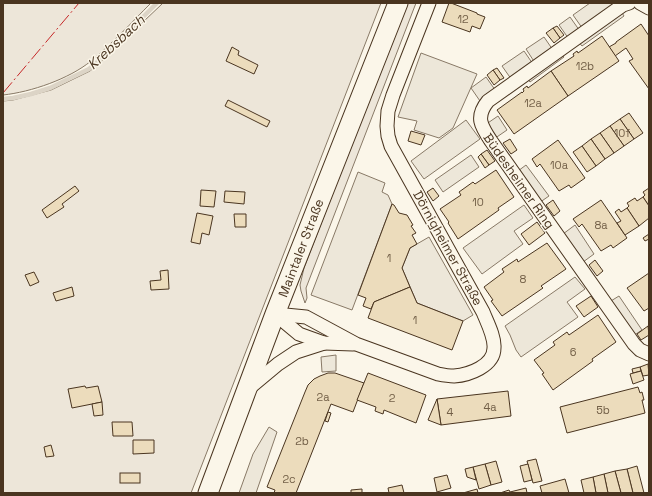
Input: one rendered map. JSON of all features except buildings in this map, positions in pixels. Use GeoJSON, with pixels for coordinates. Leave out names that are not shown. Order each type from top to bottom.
{"type":"FeatureCollection","features":[{"type":"Feature","properties":{"kind":"main road","name":"Maintaler Straße"},"geometry":{"type":"LineString","coordinates":[[208,493],[275,314],[398,3]]}},
{"type":"Feature","properties":{"kind":"street","name":"Dörnigheimer Straße"},"geometry":{"type":"LineString","coordinates":[[275,314],[306,317],[356,344],[447,376],[466,374],[476,371],[486,364],[493,354],[493,339],[483,312],[392,146],[388,136],[388,111],[429,3]]}},
{"type":"Feature","properties":{"kind":"street","name":"Büdesheimer Ring"},"geometry":{"type":"LineString","coordinates":[[629,3],[615,11],[488,101],[483,107],[480,120],[482,127],[491,141],[634,344],[640,350],[649,354]]}},
{"type":"Feature","properties":{"kind":"street"},"geometry":{"type":"LineString","coordinates":[[640,3],[649,8]]}},
{"type":"Feature","properties":{"kind":"street","name":"Dörnigheimer Straße"},"geometry":{"type":"LineString","coordinates":[[275,314],[299,334],[324,342],[356,344]]}},
{"type":"Feature","properties":{"kind":"street","name":"Dörnigheimer Straße"},"geometry":{"type":"LineString","coordinates":[[246,391],[278,364],[296,352],[324,342]]}},
{"type":"Feature","properties":{"kind":"shaded area"},"geometry":{"type":"Polygon","coordinates":[[[3,3],[151,3],[122,33],[82,68],[49,84],[25,91],[3,95],[3,3]]]}},
{"type":"Feature","properties":{"kind":"shaded area"},"geometry":{"type":"Polygon","coordinates":[[[163,3],[381,3],[191,493],[3,493],[3,101],[13,100],[51,90],[90,71],[163,3]]]}},
{"type":"Feature","properties":{"kind":"shaded area"},"geometry":{"type":"Polygon","coordinates":[[[406,3],[416,3],[306,288],[307,298],[305,303],[300,285],[304,268],[406,3]]]}},
{"type":"Feature","properties":{"kind":"shaded area"},"geometry":{"type":"Polygon","coordinates":[[[590,3],[629,3],[619,8],[624,16],[582,46],[576,39],[571,42],[559,25],[570,17],[582,34],[585,32],[573,15],[590,3]]]}},
{"type":"Feature","properties":{"kind":"shaded area"},"geometry":{"type":"Polygon","coordinates":[[[544,37],[555,53],[559,51],[564,57],[530,82],[525,75],[514,83],[502,66],[524,51],[535,67],[537,66],[526,49],[544,37]]]}},
{"type":"Feature","properties":{"kind":"shaded area"},"geometry":{"type":"Polygon","coordinates":[[[421,53],[477,74],[453,128],[439,138],[414,130],[417,121],[398,117],[421,53]]]}},
{"type":"Feature","properties":{"kind":"shaded area"},"geometry":{"type":"Polygon","coordinates":[[[486,77],[498,94],[488,101],[480,101],[471,88],[486,77]]]}},
{"type":"Feature","properties":{"kind":"shaded area"},"geometry":{"type":"Polygon","coordinates":[[[498,116],[507,130],[491,141],[482,127],[498,116]]]}},
{"type":"Feature","properties":{"kind":"shaded area"},"geometry":{"type":"Polygon","coordinates":[[[466,120],[480,139],[424,179],[411,161],[466,120]]]}},
{"type":"Feature","properties":{"kind":"shaded area"},"geometry":{"type":"Polygon","coordinates":[[[471,155],[479,167],[443,192],[435,180],[471,155]]]}},
{"type":"Feature","properties":{"kind":"shaded area"},"geometry":{"type":"Polygon","coordinates":[[[526,165],[549,196],[536,205],[514,174],[526,165]]]}},
{"type":"Feature","properties":{"kind":"shaded area"},"geometry":{"type":"Polygon","coordinates":[[[358,172],[385,183],[382,192],[388,195],[392,204],[352,310],[311,295],[358,172]]]}},
{"type":"Feature","properties":{"kind":"shaded area"},"geometry":{"type":"Polygon","coordinates":[[[524,205],[533,218],[514,231],[523,244],[482,274],[463,248],[524,205]]]}},
{"type":"Feature","properties":{"kind":"shaded area"},"geometry":{"type":"Polygon","coordinates":[[[575,225],[594,254],[579,265],[559,237],[575,225]]]}},
{"type":"Feature","properties":{"kind":"shaded area"},"geometry":{"type":"Polygon","coordinates":[[[429,237],[473,315],[463,321],[417,303],[402,268],[410,248],[429,237]]]}},
{"type":"Feature","properties":{"kind":"shaded area"},"geometry":{"type":"Polygon","coordinates":[[[575,277],[585,289],[567,302],[578,317],[521,357],[516,350],[505,326],[575,277]]]}},
{"type":"Feature","properties":{"kind":"shaded area"},"geometry":{"type":"Polygon","coordinates":[[[619,296],[642,330],[630,338],[606,304],[619,296]]]}},
{"type":"Feature","properties":{"kind":"shaded area"},"geometry":{"type":"Polygon","coordinates":[[[336,355],[336,371],[322,372],[321,357],[336,355]]]}},
{"type":"Feature","properties":{"kind":"shaded area"},"geometry":{"type":"Polygon","coordinates":[[[269,427],[277,432],[256,493],[239,493],[253,454],[269,427]]]}},
{"type":"Feature","properties":{"kind":"waterway","name":"Krebsbach"},"geometry":{"type":"LineString","coordinates":[[3,99],[31,94],[50,88],[89,69],[157,3]]}},
{"type":"Feature","properties":{"kind":"power"},"geometry":{"type":"LineString","coordinates":[[3,93],[79,3]]}}]}
